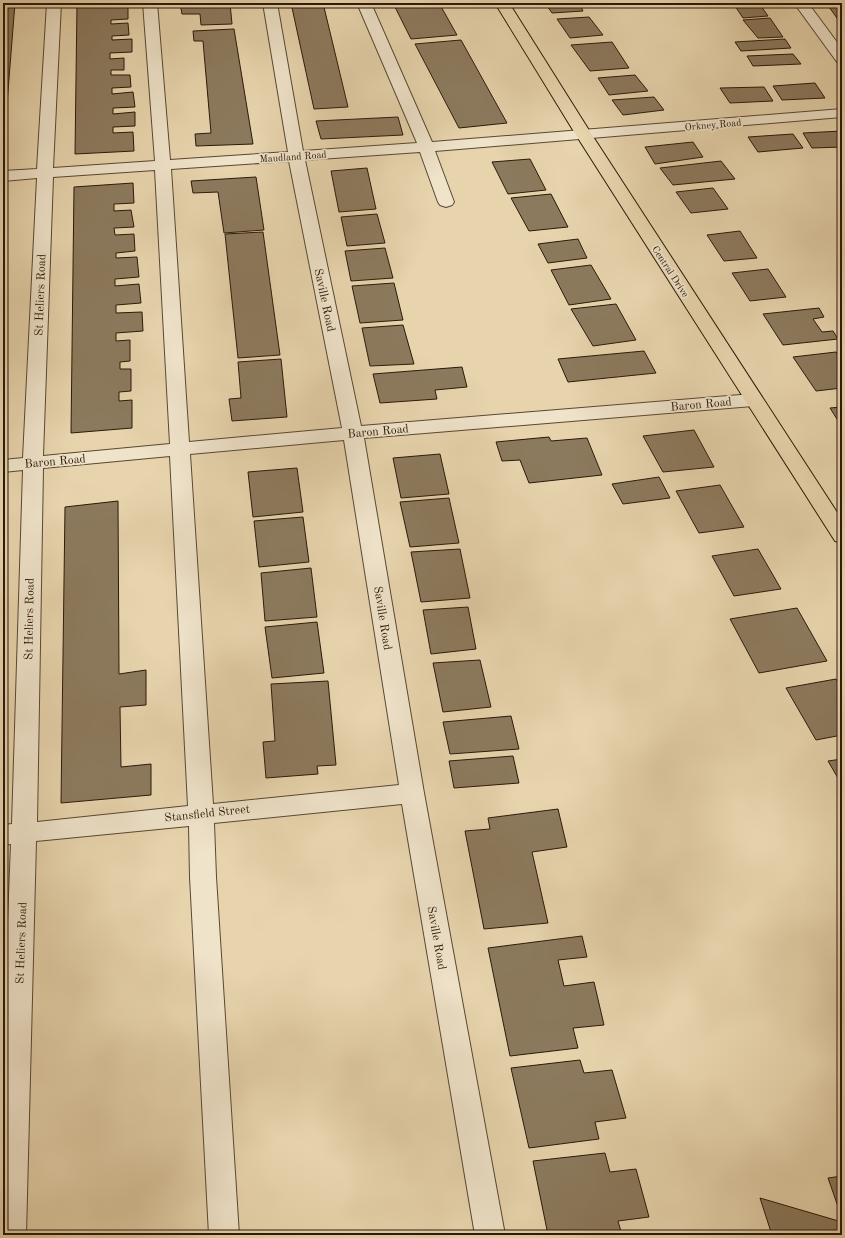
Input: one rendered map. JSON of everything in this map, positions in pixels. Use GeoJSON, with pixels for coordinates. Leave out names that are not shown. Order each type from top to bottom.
{"type":"FeatureCollection","features":[{"type":"Feature","properties":{"kind":"main road","name":"Central Drive"},"geometry":{"type":"LineString","coordinates":[[502,3],[584,135],[753,400],[842,536]]}},
{"type":"Feature","properties":{"kind":"street","name":"St Heliers Road"},"geometry":{"type":"LineString","coordinates":[[11,1235],[14,835],[54,3]]}},
{"type":"Feature","properties":{"kind":"street"},"geometry":{"type":"LineString","coordinates":[[150,3],[163,165],[224,1235]]}},
{"type":"Feature","properties":{"kind":"street","name":"Saville Road"},"geometry":{"type":"LineString","coordinates":[[270,3],[296,156],[353,433],[412,793],[490,1235]]}},
{"type":"Feature","properties":{"kind":"street"},"geometry":{"type":"LineString","coordinates":[[364,3],[422,135],[446,202]]}},
{"type":"Feature","properties":{"kind":"street"},"geometry":{"type":"LineString","coordinates":[[801,3],[842,59]]}},
{"type":"Feature","properties":{"kind":"street","name":"Orkney Road"},"geometry":{"type":"LineString","coordinates":[[584,135],[842,113]]}},
{"type":"Feature","properties":{"kind":"street","name":"Maudland Road"},"geometry":{"type":"LineString","coordinates":[[3,176],[584,135]]}},
{"type":"Feature","properties":{"kind":"street","name":"Baron Road"},"geometry":{"type":"LineString","coordinates":[[3,466],[353,433],[753,400]]}},
{"type":"Feature","properties":{"kind":"street","name":"Stansfield Street"},"geometry":{"type":"LineString","coordinates":[[14,835],[201,814],[412,793]]}},
{"type":"Feature","properties":{"kind":"building"},"geometry":{"type":"Polygon","coordinates":[[[3,3],[15,3],[3,154],[3,3]]]}},
{"type":"Feature","properties":{"kind":"building"},"geometry":{"type":"Polygon","coordinates":[[[77,3],[121,3],[110,4],[110,7],[128,6],[128,19],[111,20],[111,24],[128,23],[129,35],[112,36],[112,40],[132,39],[132,52],[110,53],[110,59],[124,58],[124,70],[111,70],[111,75],[130,75],[131,87],[112,88],[112,94],[133,92],[135,107],[113,108],[113,114],[135,112],[135,126],[113,127],[113,133],[133,132],[134,151],[75,154],[77,3]]]}},
{"type":"Feature","properties":{"kind":"building"},"geometry":{"type":"Polygon","coordinates":[[[180,3],[230,3],[232,24],[201,25],[200,14],[182,14],[180,3]]]}},
{"type":"Feature","properties":{"kind":"building"},"geometry":{"type":"Polygon","coordinates":[[[291,3],[323,3],[348,107],[314,109],[291,3]]]}},
{"type":"Feature","properties":{"kind":"building"},"geometry":{"type":"Polygon","coordinates":[[[393,3],[439,3],[457,35],[411,39],[393,3]]]}},
{"type":"Feature","properties":{"kind":"building"},"geometry":{"type":"Polygon","coordinates":[[[545,3],[579,3],[583,11],[552,13],[545,3]]]}},
{"type":"Feature","properties":{"kind":"building"},"geometry":{"type":"Polygon","coordinates":[[[733,3],[759,3],[768,16],[743,18],[733,3]]]}},
{"type":"Feature","properties":{"kind":"building"},"geometry":{"type":"Polygon","coordinates":[[[842,3],[842,21],[839,21],[827,4],[842,3]]]}},
{"type":"Feature","properties":{"kind":"building"},"geometry":{"type":"Polygon","coordinates":[[[589,17],[603,35],[570,38],[557,19],[589,17]]]}},
{"type":"Feature","properties":{"kind":"building"},"geometry":{"type":"Polygon","coordinates":[[[770,18],[783,37],[758,38],[743,20],[770,18]]]}},
{"type":"Feature","properties":{"kind":"building"},"geometry":{"type":"Polygon","coordinates":[[[234,29],[253,144],[196,146],[195,134],[211,133],[203,41],[194,41],[193,31],[234,29]]]}},
{"type":"Feature","properties":{"kind":"building"},"geometry":{"type":"Polygon","coordinates":[[[785,39],[791,48],[741,51],[735,42],[785,39]]]}},
{"type":"Feature","properties":{"kind":"building"},"geometry":{"type":"Polygon","coordinates":[[[461,40],[507,123],[459,128],[415,44],[461,40]]]}},
{"type":"Feature","properties":{"kind":"building"},"geometry":{"type":"Polygon","coordinates":[[[612,42],[629,68],[590,71],[571,45],[612,42]]]}},
{"type":"Feature","properties":{"kind":"building"},"geometry":{"type":"Polygon","coordinates":[[[793,54],[801,64],[753,66],[747,56],[793,54]]]}},
{"type":"Feature","properties":{"kind":"building"},"geometry":{"type":"Polygon","coordinates":[[[635,75],[648,91],[609,95],[598,78],[635,75]]]}},
{"type":"Feature","properties":{"kind":"building"},"geometry":{"type":"Polygon","coordinates":[[[815,83],[825,98],[782,100],[773,86],[815,83]]]}},
{"type":"Feature","properties":{"kind":"building"},"geometry":{"type":"Polygon","coordinates":[[[764,87],[773,101],[730,103],[720,88],[764,87]]]}},
{"type":"Feature","properties":{"kind":"building"},"geometry":{"type":"Polygon","coordinates":[[[654,97],[664,110],[623,115],[612,100],[654,97]]]}},
{"type":"Feature","properties":{"kind":"building"},"geometry":{"type":"Polygon","coordinates":[[[398,117],[403,135],[321,139],[316,121],[398,117]]]}},
{"type":"Feature","properties":{"kind":"building"},"geometry":{"type":"Polygon","coordinates":[[[842,131],[842,147],[812,148],[803,133],[842,131]]]}},
{"type":"Feature","properties":{"kind":"building"},"geometry":{"type":"Polygon","coordinates":[[[793,134],[803,148],[758,152],[748,137],[793,134]]]}},
{"type":"Feature","properties":{"kind":"building"},"geometry":{"type":"Polygon","coordinates":[[[693,142],[703,157],[655,164],[645,147],[693,142]]]}},
{"type":"Feature","properties":{"kind":"building"},"geometry":{"type":"Polygon","coordinates":[[[530,159],[546,190],[508,194],[492,162],[530,159]]]}},
{"type":"Feature","properties":{"kind":"building"},"geometry":{"type":"Polygon","coordinates":[[[721,161],[735,179],[673,185],[660,168],[721,161]]]}},
{"type":"Feature","properties":{"kind":"building"},"geometry":{"type":"Polygon","coordinates":[[[367,168],[376,209],[339,212],[331,171],[367,168]]]}},
{"type":"Feature","properties":{"kind":"building"},"geometry":{"type":"Polygon","coordinates":[[[256,177],[264,230],[224,233],[218,192],[193,193],[191,181],[256,177]]]}},
{"type":"Feature","properties":{"kind":"building"},"geometry":{"type":"Polygon","coordinates":[[[133,183],[134,203],[114,204],[114,211],[131,210],[134,227],[114,228],[115,235],[134,234],[135,251],[116,253],[116,258],[137,257],[139,277],[115,279],[115,286],[139,284],[141,303],[116,305],[116,313],[142,312],[143,331],[116,333],[116,341],[130,340],[130,361],[120,362],[120,369],[131,369],[131,391],[119,392],[119,401],[132,400],[132,428],[71,433],[74,187],[133,183]]]}},
{"type":"Feature","properties":{"kind":"building"},"geometry":{"type":"Polygon","coordinates":[[[713,188],[728,209],[691,213],[676,192],[713,188]]]}},
{"type":"Feature","properties":{"kind":"building"},"geometry":{"type":"Polygon","coordinates":[[[551,194],[568,227],[529,231],[511,198],[551,194]]]}},
{"type":"Feature","properties":{"kind":"building"},"geometry":{"type":"Polygon","coordinates":[[[377,214],[385,243],[347,246],[341,217],[377,214]]]}},
{"type":"Feature","properties":{"kind":"building"},"geometry":{"type":"Polygon","coordinates":[[[740,231],[757,258],[724,261],[707,235],[740,231]]]}},
{"type":"Feature","properties":{"kind":"building"},"geometry":{"type":"Polygon","coordinates":[[[263,232],[280,355],[238,358],[225,234],[263,232]]]}},
{"type":"Feature","properties":{"kind":"building"},"geometry":{"type":"Polygon","coordinates":[[[578,239],[587,258],[548,263],[538,244],[578,239]]]}},
{"type":"Feature","properties":{"kind":"building"},"geometry":{"type":"Polygon","coordinates":[[[385,248],[393,278],[351,281],[345,251],[385,248]]]}},
{"type":"Feature","properties":{"kind":"building"},"geometry":{"type":"Polygon","coordinates":[[[591,265],[611,299],[569,305],[551,270],[591,265]]]}},
{"type":"Feature","properties":{"kind":"building"},"geometry":{"type":"Polygon","coordinates":[[[768,269],[786,297],[750,301],[732,273],[768,269]]]}},
{"type":"Feature","properties":{"kind":"building"},"geometry":{"type":"Polygon","coordinates":[[[394,283],[403,320],[360,323],[352,286],[394,283]]]}},
{"type":"Feature","properties":{"kind":"building"},"geometry":{"type":"Polygon","coordinates":[[[616,304],[636,340],[593,346],[571,309],[616,304]]]}},
{"type":"Feature","properties":{"kind":"building"},"geometry":{"type":"Polygon","coordinates":[[[819,308],[824,317],[813,319],[822,332],[833,331],[838,339],[783,345],[763,314],[819,308]]]}},
{"type":"Feature","properties":{"kind":"building"},"geometry":{"type":"Polygon","coordinates":[[[403,325],[414,364],[370,366],[362,328],[403,325]]]}},
{"type":"Feature","properties":{"kind":"building"},"geometry":{"type":"Polygon","coordinates":[[[644,351],[656,373],[568,382],[558,359],[644,351]]]}},
{"type":"Feature","properties":{"kind":"building"},"geometry":{"type":"Polygon","coordinates":[[[836,352],[842,362],[842,388],[816,391],[793,357],[836,352]]]}},
{"type":"Feature","properties":{"kind":"building"},"geometry":{"type":"Polygon","coordinates":[[[281,359],[287,417],[232,421],[229,399],[241,398],[238,362],[281,359]]]}},
{"type":"Feature","properties":{"kind":"building"},"geometry":{"type":"Polygon","coordinates":[[[462,367],[467,387],[435,390],[437,399],[380,403],[373,374],[462,367]]]}},
{"type":"Feature","properties":{"kind":"building"},"geometry":{"type":"Polygon","coordinates":[[[842,407],[842,427],[830,408],[842,407]]]}},
{"type":"Feature","properties":{"kind":"building"},"geometry":{"type":"Polygon","coordinates":[[[694,430],[714,467],[663,472],[643,436],[694,430]]]}},
{"type":"Feature","properties":{"kind":"building"},"geometry":{"type":"Polygon","coordinates":[[[549,437],[551,441],[587,438],[602,475],[529,483],[520,460],[502,461],[496,442],[549,437]]]}},
{"type":"Feature","properties":{"kind":"building"},"geometry":{"type":"Polygon","coordinates":[[[440,454],[449,494],[401,498],[393,458],[440,454]]]}},
{"type":"Feature","properties":{"kind":"building"},"geometry":{"type":"Polygon","coordinates":[[[297,468],[303,512],[253,517],[248,472],[297,468]]]}},
{"type":"Feature","properties":{"kind":"building"},"geometry":{"type":"Polygon","coordinates":[[[659,477],[670,498],[623,504],[612,484],[659,477]]]}},
{"type":"Feature","properties":{"kind":"building"},"geometry":{"type":"Polygon","coordinates":[[[720,485],[744,527],[699,533],[676,491],[720,485]]]}},
{"type":"Feature","properties":{"kind":"building"},"geometry":{"type":"Polygon","coordinates":[[[449,498],[459,543],[410,547],[400,502],[449,498]]]}},
{"type":"Feature","properties":{"kind":"building"},"geometry":{"type":"Polygon","coordinates":[[[118,501],[119,674],[146,670],[146,705],[120,707],[121,767],[151,764],[151,795],[61,803],[65,507],[118,501]]]}},
{"type":"Feature","properties":{"kind":"building"},"geometry":{"type":"Polygon","coordinates":[[[303,517],[309,562],[259,567],[254,521],[303,517]]]}},
{"type":"Feature","properties":{"kind":"building"},"geometry":{"type":"Polygon","coordinates":[[[460,549],[470,598],[421,602],[411,552],[460,549]]]}},
{"type":"Feature","properties":{"kind":"building"},"geometry":{"type":"Polygon","coordinates":[[[758,549],[781,589],[734,596],[712,556],[758,549]]]}},
{"type":"Feature","properties":{"kind":"building"},"geometry":{"type":"Polygon","coordinates":[[[311,568],[317,617],[265,621],[261,573],[311,568]]]}},
{"type":"Feature","properties":{"kind":"building"},"geometry":{"type":"Polygon","coordinates":[[[468,607],[476,649],[431,654],[423,610],[468,607]]]}},
{"type":"Feature","properties":{"kind":"building"},"geometry":{"type":"Polygon","coordinates":[[[797,608],[827,661],[759,673],[730,619],[797,608]]]}},
{"type":"Feature","properties":{"kind":"building"},"geometry":{"type":"Polygon","coordinates":[[[317,622],[324,673],[272,678],[265,627],[317,622]]]}},
{"type":"Feature","properties":{"kind":"building"},"geometry":{"type":"Polygon","coordinates":[[[480,660],[491,707],[443,712],[433,663],[480,660]]]}},
{"type":"Feature","properties":{"kind":"building"},"geometry":{"type":"Polygon","coordinates":[[[836,679],[842,689],[842,735],[816,740],[786,688],[836,679]]]}},
{"type":"Feature","properties":{"kind":"building"},"geometry":{"type":"Polygon","coordinates":[[[328,681],[336,765],[317,766],[318,774],[266,778],[263,742],[275,741],[271,684],[328,681]]]}},
{"type":"Feature","properties":{"kind":"building"},"geometry":{"type":"Polygon","coordinates":[[[511,716],[519,749],[450,754],[443,722],[511,716]]]}},
{"type":"Feature","properties":{"kind":"building"},"geometry":{"type":"Polygon","coordinates":[[[513,756],[519,783],[454,788],[449,761],[513,756]]]}},
{"type":"Feature","properties":{"kind":"building"},"geometry":{"type":"Polygon","coordinates":[[[842,759],[842,785],[828,761],[842,759]]]}},
{"type":"Feature","properties":{"kind":"building"},"geometry":{"type":"Polygon","coordinates":[[[558,809],[567,847],[532,852],[548,923],[484,929],[465,831],[490,829],[488,818],[558,809]]]}},
{"type":"Feature","properties":{"kind":"building"},"geometry":{"type":"Polygon","coordinates":[[[582,936],[587,957],[558,960],[564,986],[594,982],[604,1025],[573,1028],[578,1048],[510,1056],[488,948],[582,936]]]}},
{"type":"Feature","properties":{"kind":"building"},"geometry":{"type":"Polygon","coordinates":[[[580,1060],[584,1073],[612,1070],[626,1118],[595,1122],[599,1139],[529,1148],[511,1068],[580,1060]]]}},
{"type":"Feature","properties":{"kind":"building"},"geometry":{"type":"Polygon","coordinates":[[[605,1153],[610,1172],[636,1169],[649,1217],[618,1221],[622,1235],[548,1235],[533,1161],[605,1153]]]}},
{"type":"Feature","properties":{"kind":"building"},"geometry":{"type":"Polygon","coordinates":[[[842,1176],[842,1218],[828,1178],[842,1176]]]}},
{"type":"Feature","properties":{"kind":"building"},"geometry":{"type":"Polygon","coordinates":[[[760,1198],[842,1222],[842,1235],[772,1235],[760,1198]]]}}]}
